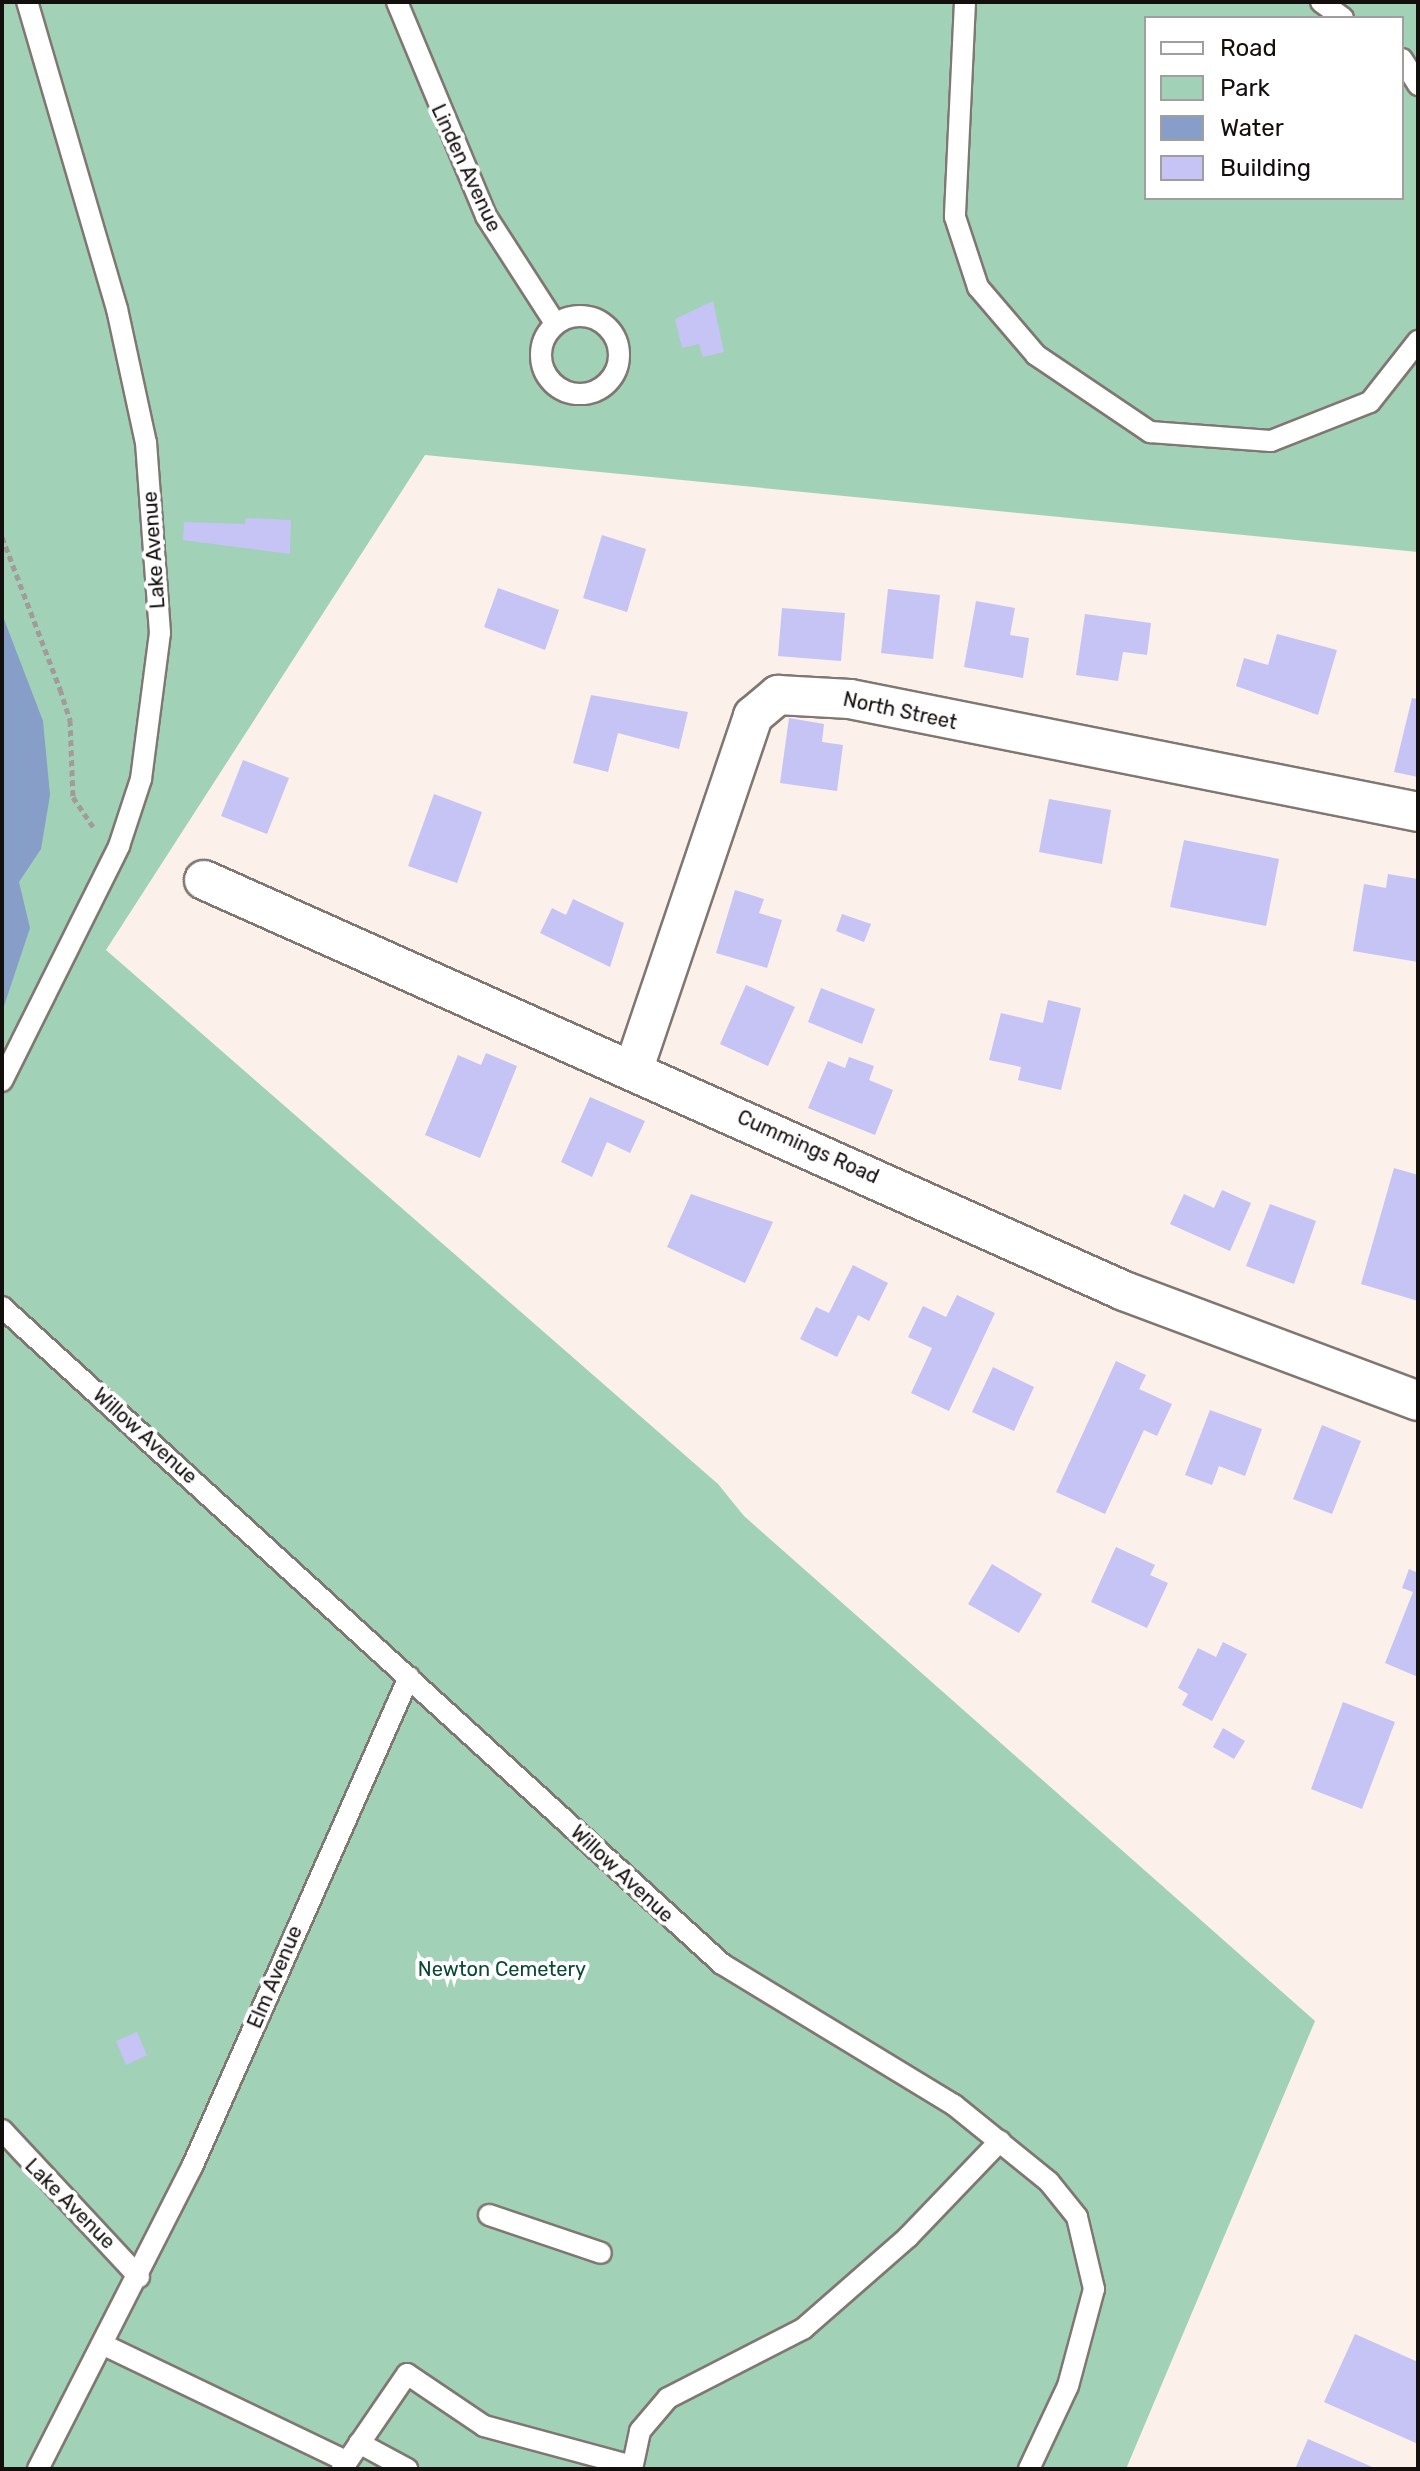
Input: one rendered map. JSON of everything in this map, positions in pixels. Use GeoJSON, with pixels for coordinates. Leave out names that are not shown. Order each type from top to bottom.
{"type":"FeatureCollection","features":[{"type":"Feature","properties":{"kind":"street","name":"North Street"},"geometry":{"type":"LineString","coordinates":[[634,1068],[753,716],[778,695],[850,699],[1418,812]]}},
{"type":"Feature","properties":{"kind":"street","name":"Cummings Road"},"geometry":{"type":"LineString","coordinates":[[204,880],[634,1068],[1124,1291],[1418,1401]]}},
{"type":"Feature","properties":{"kind":"lane","name":"Lake Avenue"},"geometry":{"type":"LineString","coordinates":[[2,1081],[119,846],[141,779],[160,633],[146,443],[117,309],[27,2]]}},
{"type":"Feature","properties":{"kind":"lane","name":"Linden Avenue"},"geometry":{"type":"LineString","coordinates":[[397,2],[486,216],[555,323]]}},
{"type":"Feature","properties":{"kind":"lane"},"geometry":{"type":"LineString","coordinates":[[965,2],[955,217],[978,287],[1036,355],[1150,432],[1271,441],[1370,402],[1418,341]]}},
{"type":"Feature","properties":{"kind":"lane"},"geometry":{"type":"LineString","coordinates":[[1321,2],[1340,16]]}},
{"type":"Feature","properties":{"kind":"lane"},"geometry":{"type":"LineString","coordinates":[[1404,62],[1418,85]]}},
{"type":"Feature","properties":{"kind":"lane","name":"Willow Avenue"},"geometry":{"type":"LineString","coordinates":[[2,1307],[722,1964],[1000,2141],[1049,2182],[1077,2217],[1094,2289],[1073,2374],[1029,2469]]}},
{"type":"Feature","properties":{"kind":"lane","name":"Elm Avenue"},"geometry":{"type":"LineString","coordinates":[[38,2469],[106,2346],[139,2277],[409,1677]]}},
{"type":"Feature","properties":{"kind":"lane","name":"Lake Avenue"},"geometry":{"type":"LineString","coordinates":[[2,2130],[8,2147],[139,2277]]}},
{"type":"Feature","properties":{"kind":"lane"},"geometry":{"type":"LineString","coordinates":[[106,2346],[344,2465],[407,2374],[484,2426],[632,2468],[640,2431],[668,2398],[803,2329],[908,2237],[1000,2141]]}},
{"type":"Feature","properties":{"kind":"lane"},"geometry":{"type":"LineString","coordinates":[[489,2215],[601,2253]]}},
{"type":"Feature","properties":{"kind":"lane"},"geometry":{"type":"LineString","coordinates":[[359,2443],[407,2469]]}},
{"type":"Feature","properties":{"kind":"path"},"geometry":{"type":"LineString","coordinates":[[2,537],[70,720],[78,809],[119,846]]}},
{"type":"Feature","properties":{"kind":"green space","name":"Newton Cemetery"},"geometry":{"type":"Polygon","coordinates":[[[2,2],[1418,2],[1418,552],[425,455],[106,950],[718,1484],[744,1516],[1315,2021],[1126,2469],[2,2469],[2,2]]]}},
{"type":"Feature","properties":{"kind":"water"},"geometry":{"type":"Polygon","coordinates":[[[2,614],[43,721],[50,795],[41,849],[19,882],[30,928],[2,1012],[2,614]]]}},
{"type":"Feature","properties":{"kind":"building"},"geometry":{"type":"Polygon","coordinates":[[[713,301],[724,352],[703,357],[699,344],[682,348],[675,319],[713,301]]]}},
{"type":"Feature","properties":{"kind":"building"},"geometry":{"type":"Polygon","coordinates":[[[246,518],[291,520],[290,554],[183,540],[184,522],[245,524],[246,518]]]}},
{"type":"Feature","properties":{"kind":"building"},"geometry":{"type":"Polygon","coordinates":[[[602,535],[646,549],[627,612],[583,598],[602,535]]]}},
{"type":"Feature","properties":{"kind":"building"},"geometry":{"type":"Polygon","coordinates":[[[498,588],[559,610],[545,650],[484,627],[498,588]]]}},
{"type":"Feature","properties":{"kind":"building"},"geometry":{"type":"Polygon","coordinates":[[[888,589],[940,595],[933,659],[881,653],[888,589]]]}},
{"type":"Feature","properties":{"kind":"building"},"geometry":{"type":"Polygon","coordinates":[[[976,601],[1015,608],[1010,635],[1029,638],[1023,678],[964,667],[976,601]]]}},
{"type":"Feature","properties":{"kind":"building"},"geometry":{"type":"Polygon","coordinates":[[[782,608],[845,613],[841,661],[778,656],[782,608]]]}},
{"type":"Feature","properties":{"kind":"building"},"geometry":{"type":"Polygon","coordinates":[[[1085,614],[1151,623],[1147,655],[1123,652],[1118,681],[1076,675],[1085,614]]]}},
{"type":"Feature","properties":{"kind":"building"},"geometry":{"type":"Polygon","coordinates":[[[1277,634],[1337,650],[1318,715],[1236,686],[1244,658],[1268,665],[1277,634]]]}},
{"type":"Feature","properties":{"kind":"building"},"geometry":{"type":"Polygon","coordinates":[[[591,695],[688,712],[679,749],[618,733],[608,772],[573,763],[591,695]]]}},
{"type":"Feature","properties":{"kind":"building"},"geometry":{"type":"Polygon","coordinates":[[[1412,698],[1418,699],[1418,777],[1394,772],[1412,698]]]}},
{"type":"Feature","properties":{"kind":"building"},"geometry":{"type":"Polygon","coordinates":[[[789,718],[824,724],[822,742],[843,745],[837,791],[780,783],[789,718]]]}},
{"type":"Feature","properties":{"kind":"building"},"geometry":{"type":"Polygon","coordinates":[[[243,760],[289,778],[267,834],[221,816],[243,760]]]}},
{"type":"Feature","properties":{"kind":"building"},"geometry":{"type":"Polygon","coordinates":[[[434,794],[482,812],[457,883],[408,866],[434,794]]]}},
{"type":"Feature","properties":{"kind":"building"},"geometry":{"type":"Polygon","coordinates":[[[1049,799],[1111,810],[1102,864],[1039,852],[1049,799]]]}},
{"type":"Feature","properties":{"kind":"building"},"geometry":{"type":"Polygon","coordinates":[[[1184,840],[1279,859],[1266,926],[1170,907],[1184,840]]]}},
{"type":"Feature","properties":{"kind":"building"},"geometry":{"type":"Polygon","coordinates":[[[1388,874],[1418,879],[1418,962],[1353,951],[1364,884],[1386,888],[1388,874]]]}},
{"type":"Feature","properties":{"kind":"building"},"geometry":{"type":"Polygon","coordinates":[[[735,890],[764,899],[759,913],[782,920],[767,968],[716,953],[735,890]]]}},
{"type":"Feature","properties":{"kind":"building"},"geometry":{"type":"Polygon","coordinates":[[[573,899],[624,923],[610,967],[540,933],[552,908],[566,915],[573,899]]]}},
{"type":"Feature","properties":{"kind":"building"},"geometry":{"type":"Polygon","coordinates":[[[842,914],[871,924],[864,942],[836,931],[842,914]]]}},
{"type":"Feature","properties":{"kind":"building"},"geometry":{"type":"Polygon","coordinates":[[[746,985],[795,1007],[768,1066],[720,1044],[746,985]]]}},
{"type":"Feature","properties":{"kind":"building"},"geometry":{"type":"Polygon","coordinates":[[[821,988],[875,1009],[862,1044],[808,1022],[821,988]]]}},
{"type":"Feature","properties":{"kind":"building"},"geometry":{"type":"Polygon","coordinates":[[[1048,1000],[1081,1008],[1061,1090],[1018,1080],[1021,1067],[989,1060],[1001,1013],[1043,1023],[1048,1000]]]}},
{"type":"Feature","properties":{"kind":"building"},"geometry":{"type":"Polygon","coordinates":[[[486,1053],[517,1066],[480,1158],[425,1135],[458,1055],[481,1065],[486,1053]]]}},
{"type":"Feature","properties":{"kind":"building"},"geometry":{"type":"Polygon","coordinates":[[[849,1057],[874,1066],[869,1080],[893,1090],[875,1135],[808,1108],[828,1061],[845,1068],[849,1057]]]}},
{"type":"Feature","properties":{"kind":"building"},"geometry":{"type":"Polygon","coordinates":[[[590,1097],[645,1121],[630,1153],[607,1142],[592,1177],[561,1162],[590,1097]]]}},
{"type":"Feature","properties":{"kind":"building"},"geometry":{"type":"Polygon","coordinates":[[[1394,1168],[1418,1175],[1418,1301],[1361,1284],[1394,1168]]]}},
{"type":"Feature","properties":{"kind":"building"},"geometry":{"type":"Polygon","coordinates":[[[1222,1190],[1251,1203],[1230,1251],[1170,1224],[1184,1194],[1214,1208],[1222,1190]]]}},
{"type":"Feature","properties":{"kind":"building"},"geometry":{"type":"Polygon","coordinates":[[[691,1194],[773,1222],[745,1283],[667,1247],[691,1194]]]}},
{"type":"Feature","properties":{"kind":"building"},"geometry":{"type":"Polygon","coordinates":[[[1270,1204],[1316,1221],[1294,1284],[1246,1266],[1270,1204]]]}},
{"type":"Feature","properties":{"kind":"building"},"geometry":{"type":"Polygon","coordinates":[[[853,1265],[888,1283],[869,1321],[858,1315],[837,1357],[800,1339],[816,1307],[829,1313],[853,1265]]]}},
{"type":"Feature","properties":{"kind":"building"},"geometry":{"type":"Polygon","coordinates":[[[957,1295],[995,1313],[949,1411],[911,1393],[932,1348],[908,1337],[923,1306],[946,1317],[957,1295]]]}},
{"type":"Feature","properties":{"kind":"building"},"geometry":{"type":"Polygon","coordinates":[[[1116,1361],[1146,1375],[1139,1389],[1172,1404],[1157,1436],[1144,1430],[1105,1514],[1056,1492],[1116,1361]]]}},
{"type":"Feature","properties":{"kind":"building"},"geometry":{"type":"Polygon","coordinates":[[[993,1367],[1034,1387],[1014,1431],[972,1412],[993,1367]]]}},
{"type":"Feature","properties":{"kind":"building"},"geometry":{"type":"Polygon","coordinates":[[[1210,1410],[1262,1429],[1245,1476],[1219,1466],[1212,1485],[1185,1475],[1210,1410]]]}},
{"type":"Feature","properties":{"kind":"building"},"geometry":{"type":"Polygon","coordinates":[[[1322,1425],[1361,1441],[1332,1514],[1293,1499],[1322,1425]]]}},
{"type":"Feature","properties":{"kind":"building"},"geometry":{"type":"Polygon","coordinates":[[[1116,1547],[1155,1565],[1150,1575],[1168,1583],[1147,1628],[1091,1602],[1116,1547]]]}},
{"type":"Feature","properties":{"kind":"building"},"geometry":{"type":"Polygon","coordinates":[[[992,1564],[1042,1594],[1019,1633],[968,1604],[992,1564]]]}},
{"type":"Feature","properties":{"kind":"building"},"geometry":{"type":"Polygon","coordinates":[[[1409,1569],[1418,1573],[1418,1677],[1385,1663],[1413,1592],[1402,1588],[1409,1569]]]}},
{"type":"Feature","properties":{"kind":"building"},"geometry":{"type":"Polygon","coordinates":[[[1223,1642],[1247,1654],[1212,1721],[1182,1705],[1188,1694],[1178,1688],[1198,1648],[1216,1657],[1223,1642]]]}},
{"type":"Feature","properties":{"kind":"building"},"geometry":{"type":"Polygon","coordinates":[[[1343,1702],[1395,1722],[1362,1809],[1311,1789],[1343,1702]]]}},
{"type":"Feature","properties":{"kind":"building"},"geometry":{"type":"Polygon","coordinates":[[[1223,1728],[1245,1741],[1234,1759],[1213,1747],[1223,1728]]]}},
{"type":"Feature","properties":{"kind":"building"},"geometry":{"type":"Polygon","coordinates":[[[137,2032],[147,2055],[126,2065],[116,2041],[137,2032]]]}},
{"type":"Feature","properties":{"kind":"building"},"geometry":{"type":"Polygon","coordinates":[[[1355,2334],[1418,2362],[1418,2444],[1324,2402],[1355,2334]]]}},
{"type":"Feature","properties":{"kind":"building"},"geometry":{"type":"Polygon","coordinates":[[[1308,2439],[1377,2469],[1295,2469],[1308,2439]]]}}]}
